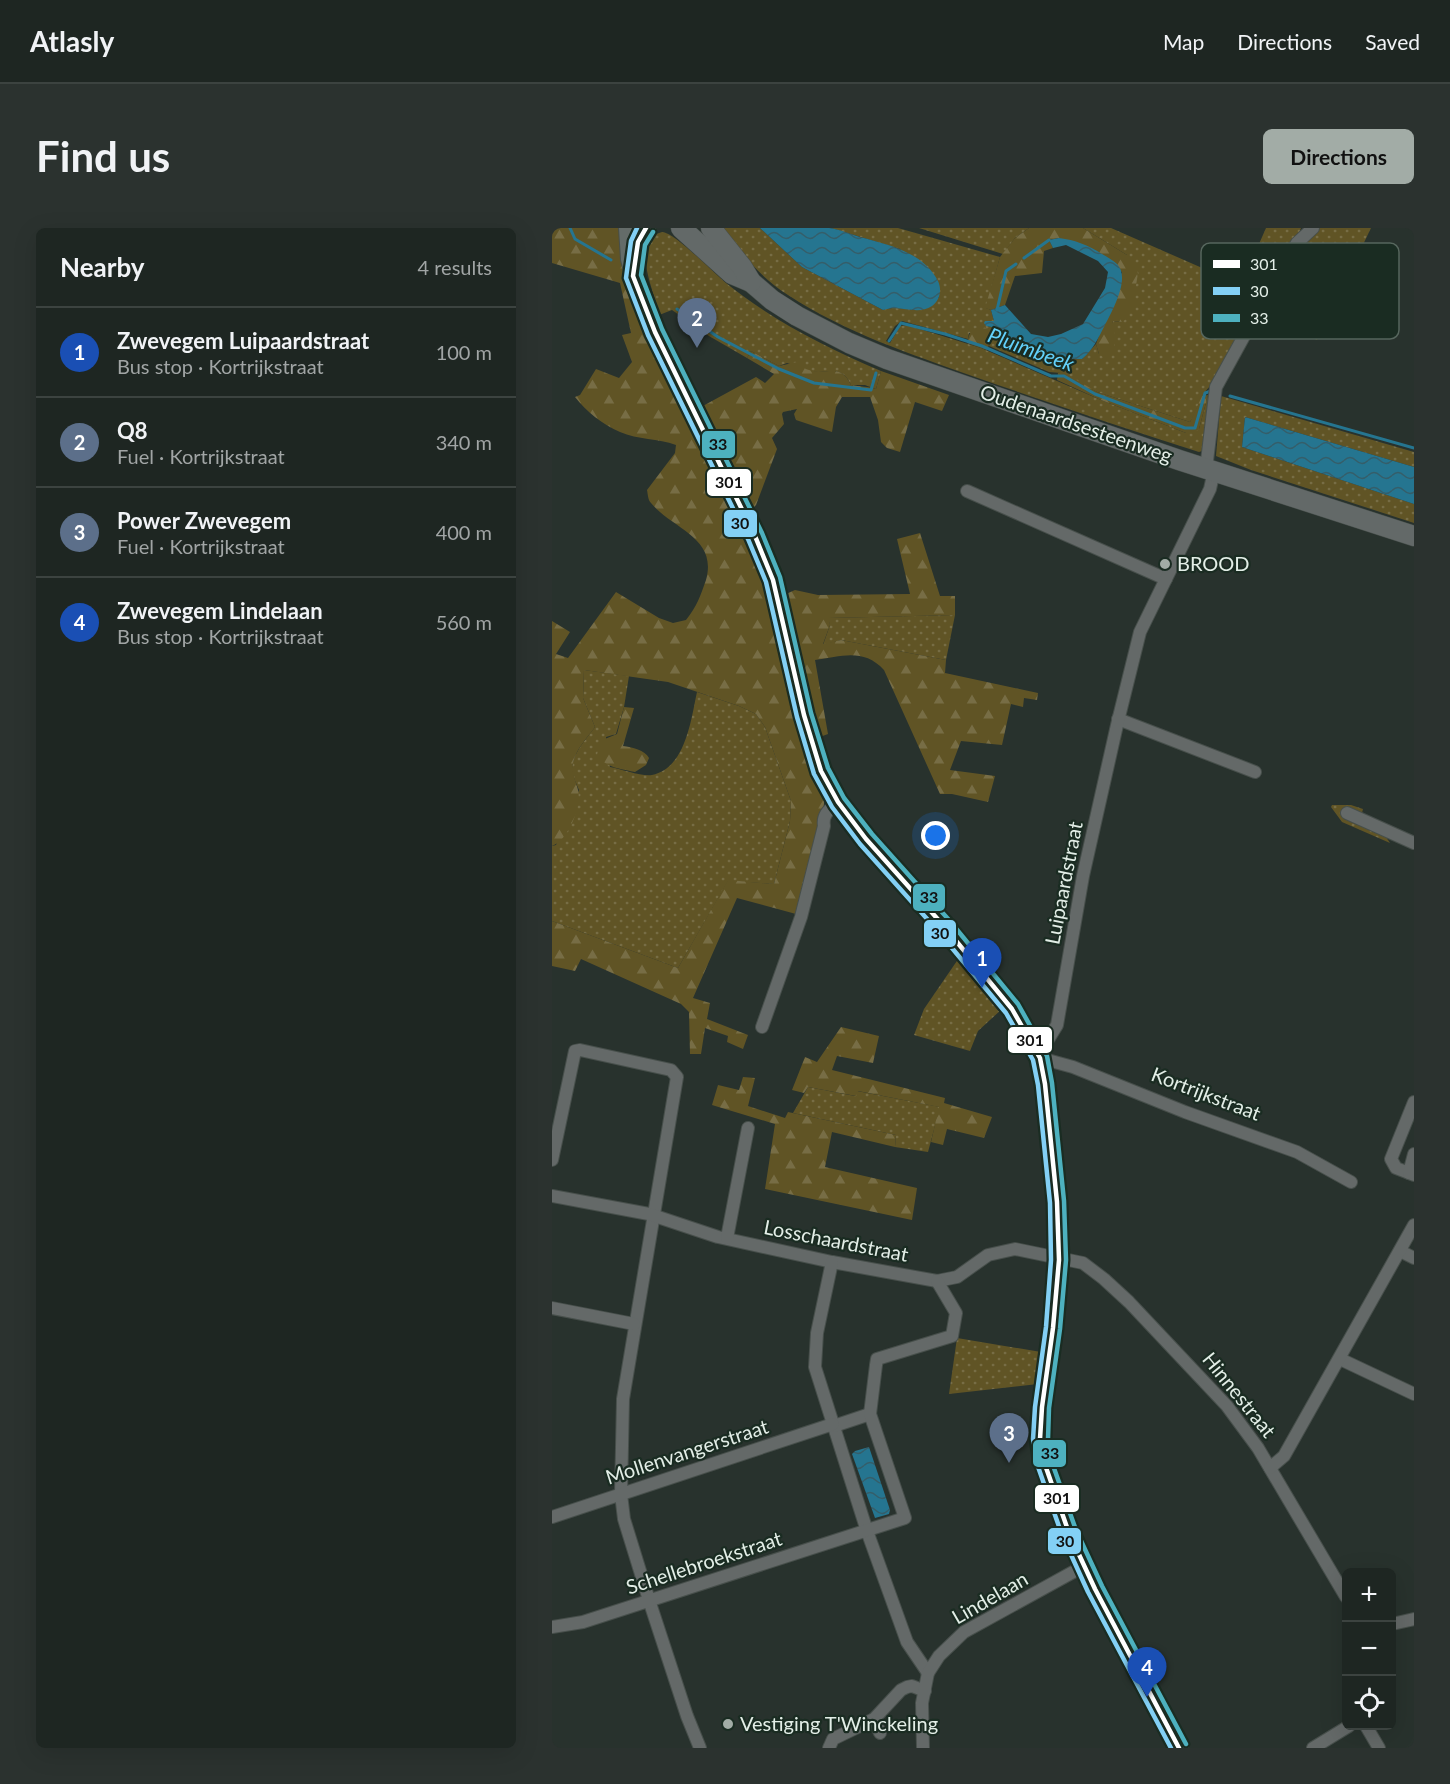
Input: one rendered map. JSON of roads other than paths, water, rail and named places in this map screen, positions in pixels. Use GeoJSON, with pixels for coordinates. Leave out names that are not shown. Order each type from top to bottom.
{"type":"FeatureCollection","features":[{"type":"Feature","properties":{"kind":"main road"},"geometry":{"type":"LineString","coordinates":[[628,228],[633,276],[655,332],[755,536],[773,580],[804,715],[821,771],[842,807],[866,839],[943,925],[1012,1010],[1038,1053],[1045,1084],[1057,1202],[1059,1260],[1040,1439],[1047,1475],[1084,1566],[1179,1748]]}},
{"type":"Feature","properties":{"kind":"main road"},"geometry":{"type":"LineString","coordinates":[[633,276],[638,242],[646,228]]}},
{"type":"Feature","properties":{"kind":"main road","name":"Oudenaardsesteenweg"},"geometry":{"type":"LineString","coordinates":[[681,228],[732,274],[751,282],[772,300],[797,316],[849,343],[887,359],[1210,470],[1414,536]]}},
{"type":"Feature","properties":{"kind":"main road","name":"Oudenaardsesteenweg"},"geometry":{"type":"LineString","coordinates":[[711,228],[751,282]]}},
{"type":"Feature","properties":{"kind":"street","name":"Luipaardstraat"},"geometry":{"type":"LineString","coordinates":[[1297,243],[1313,228]]}},
{"type":"Feature","properties":{"kind":"street","name":"Luipaardstraat"},"geometry":{"type":"LineString","coordinates":[[1038,1053],[1057,1025],[1083,876],[1140,632],[1210,489],[1216,387],[1242,339]]}},
{"type":"Feature","properties":{"kind":"street"},"geometry":{"type":"LineString","coordinates":[[967,491],[1166,579]]}},
{"type":"Feature","properties":{"kind":"street"},"geometry":{"type":"LineString","coordinates":[[1118,719],[1255,772]]}},
{"type":"Feature","properties":{"kind":"street"},"geometry":{"type":"LineString","coordinates":[[762,1027],[801,917],[825,814],[842,807]]}},
{"type":"Feature","properties":{"kind":"street"},"geometry":{"type":"LineString","coordinates":[[1347,813],[1414,843]]}},
{"type":"Feature","properties":{"kind":"street"},"geometry":{"type":"LineString","coordinates":[[552,1160],[575,1051],[580,1050],[671,1070],[676,1077],[623,1399],[621,1494],[624,1519],[649,1600],[687,1716],[700,1748]]}},
{"type":"Feature","properties":{"kind":"street","name":"Kortrijkstraat"},"geometry":{"type":"LineString","coordinates":[[1038,1053],[1185,1112],[1297,1152],[1351,1182]]}},
{"type":"Feature","properties":{"kind":"street"},"geometry":{"type":"LineString","coordinates":[[1414,1102],[1391,1159],[1396,1168],[1412,1174],[1414,1154]]}},
{"type":"Feature","properties":{"kind":"street"},"geometry":{"type":"LineString","coordinates":[[727,1238],[748,1128]]}},
{"type":"Feature","properties":{"kind":"street","name":"Losschaardstraat"},"geometry":{"type":"LineString","coordinates":[[552,1196],[653,1215],[727,1238],[832,1262],[937,1281],[957,1277],[988,1255],[1015,1249],[1059,1260]]}},
{"type":"Feature","properties":{"kind":"street"},"geometry":{"type":"LineString","coordinates":[[1270,1468],[1284,1456],[1414,1225]]}},
{"type":"Feature","properties":{"kind":"street"},"geometry":{"type":"LineString","coordinates":[[1400,1251],[1414,1258]]}},
{"type":"Feature","properties":{"kind":"street","name":"Hinnestraat"},"geometry":{"type":"LineString","coordinates":[[1059,1260],[1083,1263],[1104,1279],[1129,1302],[1227,1406],[1270,1468],[1342,1589]]}},
{"type":"Feature","properties":{"kind":"street"},"geometry":{"type":"LineString","coordinates":[[832,1262],[817,1333],[815,1367],[867,1531],[907,1642],[928,1673]]}},
{"type":"Feature","properties":{"kind":"street"},"geometry":{"type":"LineString","coordinates":[[870,1414],[877,1359],[952,1336],[956,1312],[937,1281]]}},
{"type":"Feature","properties":{"kind":"street"},"geometry":{"type":"LineString","coordinates":[[552,1308],[634,1324]]}},
{"type":"Feature","properties":{"kind":"street"},"geometry":{"type":"LineString","coordinates":[[1340,1359],[1414,1394]]}},
{"type":"Feature","properties":{"kind":"street","name":"Mollenvangerstraat"},"geometry":{"type":"LineString","coordinates":[[552,1517],[870,1414]]}},
{"type":"Feature","properties":{"kind":"street","name":"Schellebroekstraat"},"geometry":{"type":"LineString","coordinates":[[552,1627],[583,1622],[905,1518],[870,1414]]}},
{"type":"Feature","properties":{"kind":"street","name":"Lindelaan"},"geometry":{"type":"LineString","coordinates":[[922,1748],[922,1703],[928,1673],[939,1656],[964,1632],[1084,1566]]}},
{"type":"Feature","properties":{"kind":"street"},"geometry":{"type":"LineString","coordinates":[[1396,1623],[1414,1618]]}},
{"type":"Feature","properties":{"kind":"street"},"geometry":{"type":"LineString","coordinates":[[829,1748],[833,1738],[874,1719],[901,1690],[912,1686],[925,1691]]}},
{"type":"Feature","properties":{"kind":"street"},"geometry":{"type":"LineString","coordinates":[[874,1719],[880,1733]]}},
{"type":"Feature","properties":{"kind":"street"},"geometry":{"type":"LineString","coordinates":[[1313,1748],[1342,1729]]}},
{"type":"Feature","properties":{"kind":"street"},"geometry":{"type":"LineString","coordinates":[[1369,1730],[1379,1748]]}},
{"type":"Feature","properties":{"kind":"water"},"geometry":{"type":"Polygon","coordinates":[[[760,228],[829,228],[904,251],[924,263],[932,271],[939,284],[938,298],[935,304],[926,309],[883,310],[802,267],[760,228]]]}},
{"type":"Feature","properties":{"kind":"water"},"geometry":{"type":"Polygon","coordinates":[[[1059,238],[1092,248],[1114,261],[1121,270],[1121,286],[1116,303],[1095,343],[1082,359],[1052,359],[1034,355],[997,328],[986,326],[984,323],[994,321],[991,310],[1005,305],[1031,334],[1048,337],[1083,324],[1105,288],[1108,272],[1098,261],[1066,245],[1053,248],[1049,240],[1059,238]]]}},
{"type":"Feature","properties":{"kind":"water"},"geometry":{"type":"Polygon","coordinates":[[[1245,417],[1414,467],[1414,504],[1242,447],[1245,417]]]}},
{"type":"Feature","properties":{"kind":"water"},"geometry":{"type":"Polygon","coordinates":[[[869,1447],[890,1510],[889,1514],[875,1518],[852,1454],[869,1447]]]}},
{"type":"Feature","properties":{"kind":"waterway","name":"Pluimbeek"},"geometry":{"type":"LineString","coordinates":[[570,228],[575,239],[611,260]]}},
{"type":"Feature","properties":{"kind":"waterway"},"geometry":{"type":"LineString","coordinates":[[1024,258],[1049,240]]}},
{"type":"Feature","properties":{"kind":"waterway"},"geometry":{"type":"LineString","coordinates":[[997,310],[1006,271],[1016,264]]}},
{"type":"Feature","properties":{"kind":"waterway","name":"Pluimbeek"},"geometry":{"type":"LineString","coordinates":[[677,309],[718,337],[779,369],[814,383],[871,390],[876,373]]}},
{"type":"Feature","properties":{"kind":"waterway","name":"Pluimbeek"},"geometry":{"type":"LineString","coordinates":[[889,341],[901,323],[945,334],[982,346],[1051,376],[1064,376],[1095,394],[1185,428],[1195,428],[1205,393],[1211,391]]}},
{"type":"Feature","properties":{"kind":"waterway","name":"Pluimbeek"},"geometry":{"type":"LineString","coordinates":[[1230,396],[1414,448]]}},
{"type":"Feature","properties":{"kind":"place","name":"Q8"},"geometry":{"type":"Point","coordinates":[697,348]}},
{"type":"Feature","properties":{"kind":"place","name":"BROOD"},"geometry":{"type":"Point","coordinates":[1165,564]}},
{"type":"Feature","properties":{"kind":"place","name":"Zwevegem Luipaardstraat"},"geometry":{"type":"Point","coordinates":[982,988]}},
{"type":"Feature","properties":{"kind":"place","name":"Power Zwevegem"},"geometry":{"type":"Point","coordinates":[1009,1463]}},
{"type":"Feature","properties":{"kind":"place","name":"Zwevegem Lindelaan"},"geometry":{"type":"Point","coordinates":[1147,1697]}},
{"type":"Feature","properties":{"kind":"place","name":"Vestiging T'Winckeling"},"geometry":{"type":"Point","coordinates":[728,1724]}}]}
